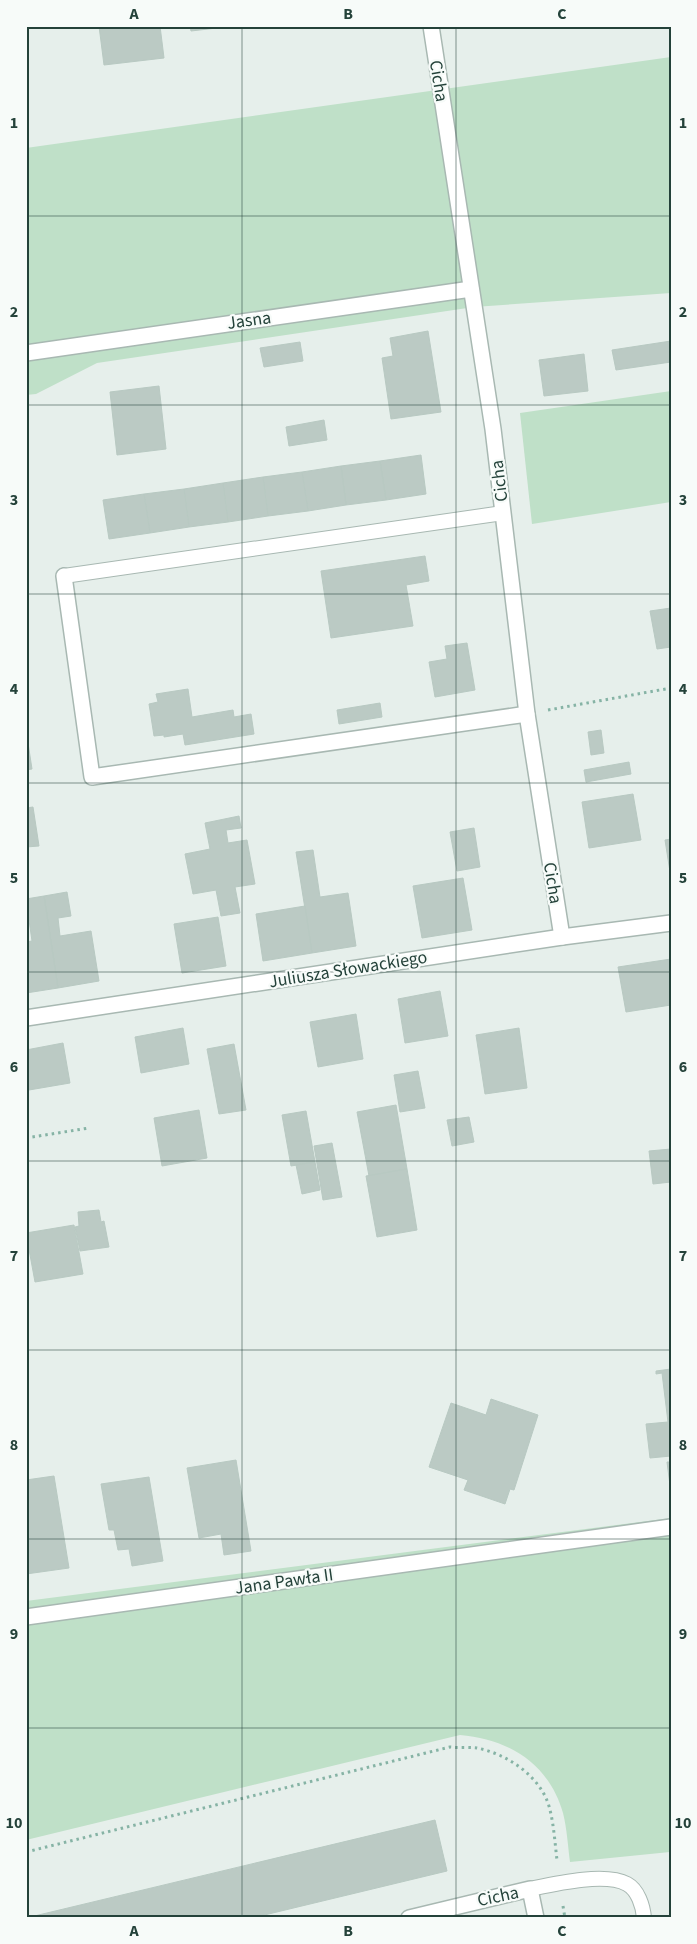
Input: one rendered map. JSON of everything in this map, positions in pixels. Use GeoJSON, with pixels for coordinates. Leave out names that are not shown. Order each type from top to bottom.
{"type":"FeatureCollection","features":[{"type":"Feature","properties":{"kind":"street","name":"Cicha"},"geometry":{"type":"LineString","coordinates":[[431,26],[493,429],[527,714],[562,937]]}},
{"type":"Feature","properties":{"kind":"street","name":"Jasna"},"geometry":{"type":"LineString","coordinates":[[26,353],[471,289]]}},
{"type":"Feature","properties":{"kind":"street"},"geometry":{"type":"LineString","coordinates":[[64,576],[92,777],[527,714]]}},
{"type":"Feature","properties":{"kind":"street","name":"Juliusza Słowackiego"},"geometry":{"type":"LineString","coordinates":[[26,1018],[562,937],[671,924]]}},
{"type":"Feature","properties":{"kind":"street","name":"Jana Pawła II"},"geometry":{"type":"LineString","coordinates":[[26,1617],[671,1527]]}},
{"type":"Feature","properties":{"kind":"street","name":"Cicha"},"geometry":{"type":"LineString","coordinates":[[409,1918],[530,1889],[536,1918]]}},
{"type":"Feature","properties":{"kind":"lane"},"geometry":{"type":"LineString","coordinates":[[64,576],[503,513]]}},
{"type":"Feature","properties":{"kind":"lane"},"geometry":{"type":"LineString","coordinates":[[530,1889],[602,1878],[628,1884],[640,1898],[644,1918]]}},
{"type":"Feature","properties":{"kind":"path"},"geometry":{"type":"LineString","coordinates":[[527,714],[671,688]]}},
{"type":"Feature","properties":{"kind":"path"},"geometry":{"type":"LineString","coordinates":[[26,1138],[89,1128]]}},
{"type":"Feature","properties":{"kind":"path"},"geometry":{"type":"LineString","coordinates":[[26,1852],[450,1747],[476,1748],[508,1759],[538,1785],[550,1809],[565,1918]]}},
{"type":"Feature","properties":{"kind":"green space"},"geometry":{"type":"Polygon","coordinates":[[[671,57],[671,293],[474,307],[97,363],[36,394],[26,395],[26,148],[671,57]]]}},
{"type":"Feature","properties":{"kind":"green space"},"geometry":{"type":"Polygon","coordinates":[[[671,391],[671,502],[532,524],[520,413],[671,391]]]}},
{"type":"Feature","properties":{"kind":"green space"},"geometry":{"type":"Polygon","coordinates":[[[671,1518],[671,1854],[670,1852],[570,1862],[563,1813],[557,1796],[537,1768],[525,1757],[495,1742],[478,1737],[460,1735],[26,1840],[26,1601],[671,1518]]]}},
{"type":"Feature","properties":{"kind":"building"},"geometry":{"type":"Polygon","coordinates":[[[99,26],[160,26],[164,58],[104,65],[99,26]]]}},
{"type":"Feature","properties":{"kind":"building"},"geometry":{"type":"Polygon","coordinates":[[[190,26],[224,26],[225,27],[191,31],[190,26]]]}},
{"type":"Feature","properties":{"kind":"building"},"geometry":{"type":"Polygon","coordinates":[[[428,331],[441,412],[391,419],[382,358],[393,356],[390,338],[428,331]]]}},
{"type":"Feature","properties":{"kind":"building"},"geometry":{"type":"Polygon","coordinates":[[[671,341],[671,362],[616,370],[612,350],[671,341]]]}},
{"type":"Feature","properties":{"kind":"building"},"geometry":{"type":"Polygon","coordinates":[[[300,342],[303,361],[264,367],[260,348],[300,342]]]}},
{"type":"Feature","properties":{"kind":"building"},"geometry":{"type":"Polygon","coordinates":[[[584,354],[588,391],[544,396],[539,360],[584,354]]]}},
{"type":"Feature","properties":{"kind":"building"},"geometry":{"type":"Polygon","coordinates":[[[159,386],[166,449],[117,455],[110,392],[159,386]]]}},
{"type":"Feature","properties":{"kind":"building"},"geometry":{"type":"Polygon","coordinates":[[[324,420],[327,440],[289,446],[286,427],[324,420]]]}},
{"type":"Feature","properties":{"kind":"building"},"geometry":{"type":"Polygon","coordinates":[[[421,455],[426,494],[386,500],[380,461],[421,455]]]}},
{"type":"Feature","properties":{"kind":"building"},"geometry":{"type":"Polygon","coordinates":[[[380,461],[386,500],[346,505],[341,466],[380,461]]]}},
{"type":"Feature","properties":{"kind":"building"},"geometry":{"type":"Polygon","coordinates":[[[341,466],[346,505],[308,511],[302,472],[341,466]]]}},
{"type":"Feature","properties":{"kind":"building"},"geometry":{"type":"Polygon","coordinates":[[[302,472],[308,511],[268,516],[263,477],[302,472]]]}},
{"type":"Feature","properties":{"kind":"building"},"geometry":{"type":"Polygon","coordinates":[[[263,477],[268,516],[228,522],[223,483],[263,477]]]}},
{"type":"Feature","properties":{"kind":"building"},"geometry":{"type":"Polygon","coordinates":[[[223,483],[228,522],[189,527],[184,489],[223,483]]]}},
{"type":"Feature","properties":{"kind":"building"},"geometry":{"type":"Polygon","coordinates":[[[184,489],[189,527],[150,533],[144,494],[184,489]]]}},
{"type":"Feature","properties":{"kind":"building"},"geometry":{"type":"Polygon","coordinates":[[[144,494],[150,533],[109,539],[103,500],[144,494]]]}},
{"type":"Feature","properties":{"kind":"building"},"geometry":{"type":"Polygon","coordinates":[[[425,556],[429,581],[406,585],[413,626],[331,638],[321,571],[425,556]]]}},
{"type":"Feature","properties":{"kind":"building"},"geometry":{"type":"Polygon","coordinates":[[[671,608],[671,647],[657,649],[650,611],[671,608]]]}},
{"type":"Feature","properties":{"kind":"building"},"geometry":{"type":"Polygon","coordinates":[[[467,643],[475,690],[435,697],[429,662],[447,659],[445,646],[467,643]]]}},
{"type":"Feature","properties":{"kind":"building"},"geometry":{"type":"Polygon","coordinates":[[[188,689],[192,717],[233,710],[234,717],[251,714],[254,734],[185,745],[183,734],[164,737],[164,735],[154,736],[149,704],[158,702],[156,694],[188,689]]]}},
{"type":"Feature","properties":{"kind":"building"},"geometry":{"type":"Polygon","coordinates":[[[380,703],[382,717],[339,724],[337,710],[380,703]]]}},
{"type":"Feature","properties":{"kind":"building"},"geometry":{"type":"Polygon","coordinates":[[[26,730],[32,769],[26,770],[26,730]]]}},
{"type":"Feature","properties":{"kind":"building"},"geometry":{"type":"Polygon","coordinates":[[[601,730],[604,753],[591,755],[588,732],[601,730]]]}},
{"type":"Feature","properties":{"kind":"building"},"geometry":{"type":"Polygon","coordinates":[[[629,762],[631,774],[586,782],[584,770],[629,762]]]}},
{"type":"Feature","properties":{"kind":"building"},"geometry":{"type":"Polygon","coordinates":[[[633,794],[641,840],[589,848],[582,802],[633,794]]]}},
{"type":"Feature","properties":{"kind":"building"},"geometry":{"type":"Polygon","coordinates":[[[33,807],[39,846],[26,847],[26,808],[33,807]]]}},
{"type":"Feature","properties":{"kind":"building"},"geometry":{"type":"Polygon","coordinates":[[[239,816],[241,828],[226,830],[228,843],[247,840],[255,884],[235,887],[240,913],[221,916],[216,890],[193,894],[185,854],[210,849],[205,823],[239,816]]]}},
{"type":"Feature","properties":{"kind":"building"},"geometry":{"type":"Polygon","coordinates":[[[474,828],[480,867],[457,871],[450,832],[474,828]]]}},
{"type":"Feature","properties":{"kind":"building"},"geometry":{"type":"Polygon","coordinates":[[[671,839],[671,878],[665,840],[671,839]]]}},
{"type":"Feature","properties":{"kind":"building"},"geometry":{"type":"Polygon","coordinates":[[[313,850],[320,897],[348,893],[356,946],[312,953],[296,852],[313,850]]]}},
{"type":"Feature","properties":{"kind":"building"},"geometry":{"type":"Polygon","coordinates":[[[463,878],[472,930],[422,938],[413,886],[463,878]]]}},
{"type":"Feature","properties":{"kind":"building"},"geometry":{"type":"Polygon","coordinates":[[[67,892],[71,916],[58,918],[60,936],[91,931],[99,981],[58,988],[44,896],[67,892]]]}},
{"type":"Feature","properties":{"kind":"building"},"geometry":{"type":"Polygon","coordinates":[[[44,896],[58,988],[26,993],[26,942],[32,941],[26,899],[44,896]]]}},
{"type":"Feature","properties":{"kind":"building"},"geometry":{"type":"Polygon","coordinates":[[[305,906],[312,953],[263,961],[256,914],[305,906]]]}},
{"type":"Feature","properties":{"kind":"building"},"geometry":{"type":"Polygon","coordinates":[[[218,917],[226,966],[182,973],[174,924],[218,917]]]}},
{"type":"Feature","properties":{"kind":"building"},"geometry":{"type":"Polygon","coordinates":[[[671,959],[671,1005],[626,1012],[618,967],[671,959]]]}},
{"type":"Feature","properties":{"kind":"building"},"geometry":{"type":"Polygon","coordinates":[[[440,991],[448,1036],[405,1043],[398,999],[440,991]]]}},
{"type":"Feature","properties":{"kind":"building"},"geometry":{"type":"Polygon","coordinates":[[[356,1014],[363,1059],[318,1067],[310,1022],[356,1014]]]}},
{"type":"Feature","properties":{"kind":"building"},"geometry":{"type":"Polygon","coordinates":[[[183,1028],[189,1064],[141,1073],[135,1037],[183,1028]]]}},
{"type":"Feature","properties":{"kind":"building"},"geometry":{"type":"Polygon","coordinates":[[[519,1028],[527,1088],[485,1094],[476,1035],[519,1028]]]}},
{"type":"Feature","properties":{"kind":"building"},"geometry":{"type":"Polygon","coordinates":[[[63,1043],[70,1083],[29,1090],[26,1050],[63,1043]]]}},
{"type":"Feature","properties":{"kind":"building"},"geometry":{"type":"Polygon","coordinates":[[[234,1044],[246,1110],[219,1114],[207,1049],[234,1044]]]}},
{"type":"Feature","properties":{"kind":"building"},"geometry":{"type":"Polygon","coordinates":[[[418,1071],[425,1108],[400,1112],[394,1075],[418,1071]]]}},
{"type":"Feature","properties":{"kind":"building"},"geometry":{"type":"Polygon","coordinates":[[[396,1105],[407,1169],[369,1176],[357,1112],[396,1105]]]}},
{"type":"Feature","properties":{"kind":"building"},"geometry":{"type":"Polygon","coordinates":[[[199,1110],[207,1158],[162,1166],[154,1118],[199,1110]]]}},
{"type":"Feature","properties":{"kind":"building"},"geometry":{"type":"Polygon","coordinates":[[[306,1111],[315,1162],[291,1166],[282,1115],[306,1111]]]}},
{"type":"Feature","properties":{"kind":"building"},"geometry":{"type":"Polygon","coordinates":[[[469,1117],[474,1142],[452,1146],[447,1120],[469,1117]]]}},
{"type":"Feature","properties":{"kind":"building"},"geometry":{"type":"Polygon","coordinates":[[[332,1143],[342,1197],[323,1200],[314,1146],[332,1143]]]}},
{"type":"Feature","properties":{"kind":"building"},"geometry":{"type":"Polygon","coordinates":[[[671,1149],[671,1182],[653,1184],[649,1151],[671,1149]]]}},
{"type":"Feature","properties":{"kind":"building"},"geometry":{"type":"Polygon","coordinates":[[[315,1162],[320,1190],[302,1194],[296,1165],[315,1162]]]}},
{"type":"Feature","properties":{"kind":"building"},"geometry":{"type":"Polygon","coordinates":[[[407,1169],[417,1230],[377,1237],[366,1176],[407,1169]]]}},
{"type":"Feature","properties":{"kind":"building"},"geometry":{"type":"Polygon","coordinates":[[[99,1210],[101,1222],[104,1221],[109,1247],[80,1251],[75,1227],[79,1226],[78,1212],[99,1210]]]}},
{"type":"Feature","properties":{"kind":"building"},"geometry":{"type":"Polygon","coordinates":[[[74,1225],[83,1274],[35,1282],[26,1233],[74,1225]]]}},
{"type":"Feature","properties":{"kind":"building"},"geometry":{"type":"Polygon","coordinates":[[[671,1369],[671,1456],[650,1458],[646,1424],[668,1422],[662,1373],[656,1374],[656,1371],[671,1369]]]}},
{"type":"Feature","properties":{"kind":"building"},"geometry":{"type":"Polygon","coordinates":[[[491,1399],[538,1415],[514,1490],[510,1489],[505,1504],[464,1490],[468,1480],[429,1467],[451,1403],[486,1415],[491,1399]]]}},
{"type":"Feature","properties":{"kind":"building"},"geometry":{"type":"Polygon","coordinates":[[[236,1460],[251,1551],[224,1555],[221,1534],[199,1538],[187,1468],[236,1460]]]}},
{"type":"Feature","properties":{"kind":"building"},"geometry":{"type":"Polygon","coordinates":[[[667,1462],[671,1462],[671,1493],[667,1462]]]}},
{"type":"Feature","properties":{"kind":"building"},"geometry":{"type":"Polygon","coordinates":[[[54,1476],[69,1568],[26,1574],[26,1480],[54,1476]]]}},
{"type":"Feature","properties":{"kind":"building"},"geometry":{"type":"Polygon","coordinates":[[[149,1477],[163,1561],[132,1566],[129,1549],[118,1550],[114,1530],[109,1530],[101,1484],[149,1477]]]}},
{"type":"Feature","properties":{"kind":"building"},"geometry":{"type":"Polygon","coordinates":[[[435,1820],[447,1871],[252,1918],[26,1918],[435,1820]]]}}]}
